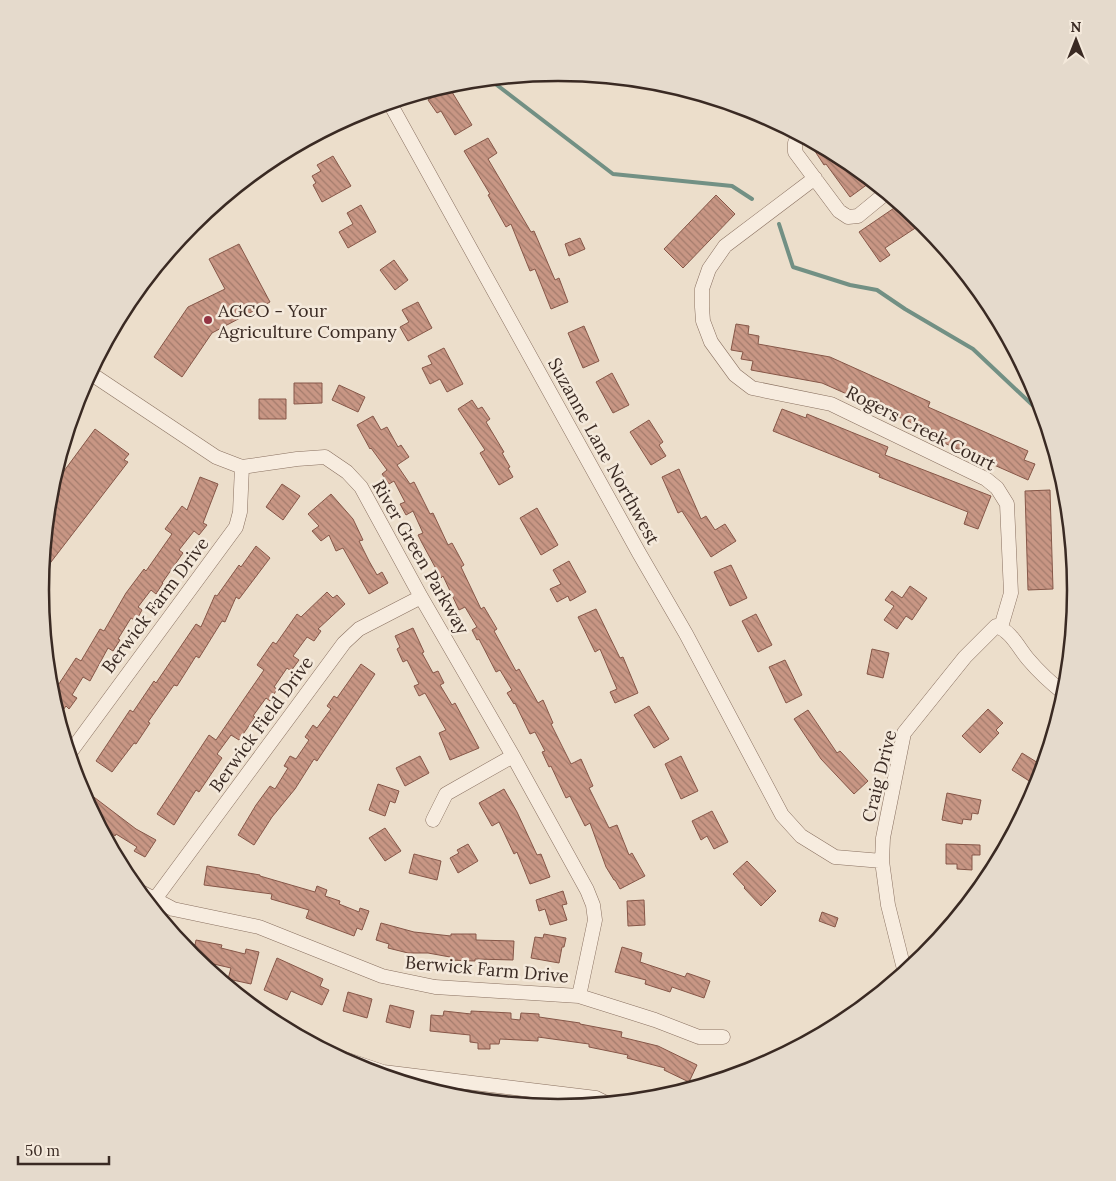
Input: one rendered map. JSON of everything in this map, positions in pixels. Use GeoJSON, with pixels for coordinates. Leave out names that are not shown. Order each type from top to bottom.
{"type":"FeatureCollection","features":[{"type":"Feature","properties":{"kind":"street","name":"Suzanne Lane Northwest"},"geometry":{"type":"LineString","coordinates":[[393,108],[634,545],[686,634],[782,814],[801,836],[835,857],[882,861]]}},
{"type":"Feature","properties":{"kind":"street"},"geometry":{"type":"LineString","coordinates":[[796,141],[795,152],[839,211],[848,216],[858,216],[881,197]]}},
{"type":"Feature","properties":{"kind":"street","name":"Rogers Creek Court"},"geometry":{"type":"LineString","coordinates":[[815,178],[725,246],[714,261],[702,289],[703,321],[708,335],[735,375],[752,388],[831,404],[986,479],[997,488],[1007,504],[1011,583],[1011,593],[1001,627]]}},
{"type":"Feature","properties":{"kind":"street","name":"River Green Parkway"},"geometry":{"type":"LineString","coordinates":[[96,377],[216,456],[242,467],[325,457],[347,472],[361,487],[421,597],[513,756],[593,905],[595,920],[580,996]]}},
{"type":"Feature","properties":{"kind":"street","name":"Berwick Farm Drive"},"geometry":{"type":"LineString","coordinates":[[74,747],[236,527],[240,512],[242,467]]}},
{"type":"Feature","properties":{"kind":"street","name":"Berwick Field Drive"},"geometry":{"type":"LineString","coordinates":[[155,899],[344,643],[359,629],[421,597]]}},
{"type":"Feature","properties":{"kind":"street","name":"Craig Drive"},"geometry":{"type":"LineString","coordinates":[[903,965],[888,905],[882,861],[883,838],[904,733],[965,657],[996,626],[1001,627]]}},
{"type":"Feature","properties":{"kind":"street"},"geometry":{"type":"LineString","coordinates":[[1001,627],[1005,629],[1029,660],[1057,688]]}},
{"type":"Feature","properties":{"kind":"street"},"geometry":{"type":"LineString","coordinates":[[432,820],[446,794],[513,756]]}},
{"type":"Feature","properties":{"kind":"street","name":"Berwick Farm Drive"},"geometry":{"type":"LineString","coordinates":[[151,897],[174,909],[259,927],[382,976],[435,987],[580,996],[656,1020],[699,1037],[723,1037]]}},
{"type":"Feature","properties":{"kind":"street"},"geometry":{"type":"LineString","coordinates":[[397,1074],[597,1098]]}},
{"type":"Feature","properties":{"kind":"building"},"geometry":{"type":"Polygon","coordinates":[[[452,93],[472,125],[455,135],[441,111],[437,113],[428,100],[452,93]]]}},
{"type":"Feature","properties":{"kind":"building"},"geometry":{"type":"Polygon","coordinates":[[[488,138],[497,153],[488,159],[531,232],[534,231],[555,280],[559,278],[568,302],[551,309],[535,269],[530,271],[511,224],[506,227],[488,195],[490,194],[464,151],[488,138]]]}},
{"type":"Feature","properties":{"kind":"building"},"geometry":{"type":"Polygon","coordinates":[[[814,150],[867,185],[850,197],[826,164],[824,165],[814,150]]]}},
{"type":"Feature","properties":{"kind":"building"},"geometry":{"type":"Polygon","coordinates":[[[333,156],[351,186],[322,202],[313,185],[316,183],[312,176],[321,171],[317,165],[333,156]]]}},
{"type":"Feature","properties":{"kind":"building"},"geometry":{"type":"Polygon","coordinates":[[[716,195],[735,214],[683,268],[664,249],[716,195]]]}},
{"type":"Feature","properties":{"kind":"building"},"geometry":{"type":"Polygon","coordinates":[[[361,205],[376,232],[348,248],[339,232],[353,224],[347,213],[361,205]]]}},
{"type":"Feature","properties":{"kind":"building"},"geometry":{"type":"Polygon","coordinates":[[[894,208],[916,228],[885,248],[890,255],[880,262],[859,232],[894,208]]]}},
{"type":"Feature","properties":{"kind":"building"},"geometry":{"type":"Polygon","coordinates":[[[580,238],[585,249],[569,256],[565,244],[580,238]]]}},
{"type":"Feature","properties":{"kind":"building","name":"AGCO - Your Agriculture Company"},"geometry":{"type":"Polygon","coordinates":[[[239,244],[270,302],[212,333],[182,377],[154,357],[188,307],[225,289],[209,259],[239,244]]]}},
{"type":"Feature","properties":{"kind":"building"},"geometry":{"type":"Polygon","coordinates":[[[394,260],[408,280],[395,290],[380,270],[394,260]]]}},
{"type":"Feature","properties":{"kind":"building"},"geometry":{"type":"Polygon","coordinates":[[[418,302],[432,328],[408,341],[400,327],[409,322],[402,310],[418,302]]]}},
{"type":"Feature","properties":{"kind":"building"},"geometry":{"type":"Polygon","coordinates":[[[736,324],[749,326],[748,334],[759,336],[758,344],[830,357],[930,402],[928,407],[1028,451],[1024,460],[1035,464],[1028,480],[926,435],[928,430],[822,383],[751,370],[753,361],[741,359],[743,352],[731,350],[736,324]]]}},
{"type":"Feature","properties":{"kind":"building"},"geometry":{"type":"Polygon","coordinates":[[[584,326],[599,361],[583,368],[568,333],[584,326]]]}},
{"type":"Feature","properties":{"kind":"building"},"geometry":{"type":"Polygon","coordinates":[[[444,348],[463,384],[447,392],[440,379],[430,384],[422,368],[432,364],[428,356],[444,348]]]}},
{"type":"Feature","properties":{"kind":"building"},"geometry":{"type":"Polygon","coordinates":[[[612,373],[629,405],[613,413],[596,382],[612,373]]]}},
{"type":"Feature","properties":{"kind":"building"},"geometry":{"type":"Polygon","coordinates":[[[294,383],[322,383],[322,403],[294,404],[294,383]]]}},
{"type":"Feature","properties":{"kind":"building"},"geometry":{"type":"Polygon","coordinates":[[[339,385],[365,397],[358,412],[332,400],[339,385]]]}},
{"type":"Feature","properties":{"kind":"building"},"geometry":{"type":"Polygon","coordinates":[[[259,399],[286,399],[286,419],[259,419],[259,399]]]}},
{"type":"Feature","properties":{"kind":"building"},"geometry":{"type":"Polygon","coordinates":[[[472,400],[478,409],[482,407],[490,419],[486,422],[504,452],[502,453],[510,467],[508,468],[513,477],[499,485],[480,453],[485,450],[458,409],[472,400]]]}},
{"type":"Feature","properties":{"kind":"building"},"geometry":{"type":"Polygon","coordinates":[[[782,409],[806,418],[807,414],[888,447],[885,455],[991,496],[978,529],[964,524],[968,512],[879,477],[880,474],[773,431],[782,409]]]}},
{"type":"Feature","properties":{"kind":"building"},"geometry":{"type":"Polygon","coordinates":[[[373,416],[381,430],[387,427],[398,447],[401,445],[409,457],[397,465],[410,484],[414,482],[430,514],[433,513],[448,545],[452,543],[464,565],[461,567],[481,609],[484,607],[497,629],[494,631],[516,671],[519,669],[538,703],[543,700],[553,723],[551,724],[571,764],[581,759],[593,786],[589,788],[609,828],[617,825],[629,855],[632,853],[645,876],[620,889],[606,867],[590,823],[585,826],[570,796],[566,798],[551,766],[549,767],[542,752],[545,751],[535,732],[530,734],[515,703],[507,693],[512,690],[500,670],[496,672],[479,639],[477,640],[472,630],[477,627],[465,607],[459,610],[443,576],[441,578],[422,543],[418,535],[423,533],[413,511],[406,515],[400,504],[405,502],[394,481],[389,484],[382,474],[387,470],[370,449],[357,425],[373,416]]]}},
{"type":"Feature","properties":{"kind":"building"},"geometry":{"type":"Polygon","coordinates":[[[649,420],[663,442],[659,445],[666,456],[651,465],[630,432],[649,420]]]}},
{"type":"Feature","properties":{"kind":"building"},"geometry":{"type":"Polygon","coordinates":[[[95,429],[129,454],[124,460],[128,462],[50,564],[53,524],[63,472],[95,429]]]}},
{"type":"Feature","properties":{"kind":"building"},"geometry":{"type":"Polygon","coordinates":[[[679,469],[701,519],[706,516],[715,530],[725,524],[736,541],[711,557],[682,511],[678,513],[662,477],[679,469]]]}},
{"type":"Feature","properties":{"kind":"building"},"geometry":{"type":"Polygon","coordinates":[[[200,477],[218,484],[203,523],[207,525],[199,535],[194,531],[179,550],[183,553],[156,594],[151,590],[138,607],[142,610],[136,621],[131,618],[113,651],[108,648],[90,681],[83,677],[72,695],[77,698],[69,709],[66,706],[63,710],[58,685],[76,658],[81,661],[100,629],[104,631],[126,593],[144,569],[146,571],[172,534],[165,529],[182,506],[187,510],[200,477]]]}},
{"type":"Feature","properties":{"kind":"building"},"geometry":{"type":"Polygon","coordinates":[[[282,484],[300,496],[283,520],[266,507],[282,484]]]}},
{"type":"Feature","properties":{"kind":"building"},"geometry":{"type":"Polygon","coordinates":[[[1050,490],[1053,589],[1028,590],[1025,491],[1050,490]]]}},
{"type":"Feature","properties":{"kind":"building"},"geometry":{"type":"Polygon","coordinates":[[[331,494],[353,519],[363,540],[359,541],[369,561],[377,575],[382,572],[388,583],[369,594],[343,548],[336,551],[329,535],[321,541],[312,531],[319,526],[308,514],[331,494]]]}},
{"type":"Feature","properties":{"kind":"building"},"geometry":{"type":"Polygon","coordinates":[[[537,508],[558,545],[541,555],[520,518],[537,508]]]}},
{"type":"Feature","properties":{"kind":"building"},"geometry":{"type":"Polygon","coordinates":[[[256,546],[270,558],[239,599],[236,597],[225,622],[222,621],[199,658],[196,656],[177,686],[174,685],[148,722],[150,723],[136,744],[134,743],[112,772],[96,761],[130,710],[133,712],[154,681],[156,683],[196,624],[201,627],[215,595],[217,596],[239,565],[241,567],[256,546]]]}},
{"type":"Feature","properties":{"kind":"building"},"geometry":{"type":"Polygon","coordinates":[[[569,561],[586,592],[570,601],[568,596],[557,602],[550,589],[561,584],[553,570],[569,561]]]}},
{"type":"Feature","properties":{"kind":"building"},"geometry":{"type":"Polygon","coordinates":[[[731,565],[747,598],[730,606],[714,572],[731,565]]]}},
{"type":"Feature","properties":{"kind":"building"},"geometry":{"type":"Polygon","coordinates":[[[910,586],[927,598],[912,620],[906,616],[897,629],[884,620],[894,606],[885,600],[892,591],[902,598],[910,586]]]}},
{"type":"Feature","properties":{"kind":"building"},"geometry":{"type":"Polygon","coordinates":[[[327,592],[333,598],[337,595],[345,604],[318,629],[321,631],[314,641],[307,637],[293,656],[299,660],[291,671],[287,668],[274,687],[277,689],[270,701],[266,698],[239,740],[231,735],[217,754],[222,758],[199,792],[196,790],[174,825],[157,814],[209,735],[216,740],[264,670],[257,665],[273,642],[276,644],[297,614],[301,617],[327,592]]]}},
{"type":"Feature","properties":{"kind":"building"},"geometry":{"type":"Polygon","coordinates":[[[596,609],[620,658],[623,657],[638,693],[615,703],[610,692],[617,689],[600,649],[595,652],[578,617],[596,609]]]}},
{"type":"Feature","properties":{"kind":"building"},"geometry":{"type":"Polygon","coordinates":[[[756,614],[772,645],[758,652],[742,621],[756,614]]]}},
{"type":"Feature","properties":{"kind":"building"},"geometry":{"type":"Polygon","coordinates":[[[413,628],[424,652],[422,653],[433,673],[438,671],[444,683],[440,685],[452,705],[455,703],[479,748],[450,760],[439,733],[446,730],[425,693],[419,696],[414,686],[419,684],[407,660],[403,662],[397,649],[400,647],[395,636],[413,628]]]}},
{"type":"Feature","properties":{"kind":"building"},"geometry":{"type":"Polygon","coordinates":[[[872,649],[889,653],[883,678],[867,674],[872,649]]]}},
{"type":"Feature","properties":{"kind":"building"},"geometry":{"type":"Polygon","coordinates":[[[785,660],[802,695],[786,703],[769,667],[785,660]]]}},
{"type":"Feature","properties":{"kind":"building"},"geometry":{"type":"Polygon","coordinates":[[[361,664],[375,674],[317,761],[314,759],[295,789],[272,817],[254,845],[238,835],[270,786],[275,789],[288,768],[284,766],[290,756],[296,759],[309,740],[305,737],[313,725],[317,728],[331,709],[327,706],[334,696],[337,698],[361,664]]]}},
{"type":"Feature","properties":{"kind":"building"},"geometry":{"type":"Polygon","coordinates":[[[649,706],[669,739],[654,748],[634,715],[649,706]]]}},
{"type":"Feature","properties":{"kind":"building"},"geometry":{"type":"Polygon","coordinates":[[[988,709],[1003,723],[996,730],[999,733],[980,753],[962,736],[988,709]]]}},
{"type":"Feature","properties":{"kind":"building"},"geometry":{"type":"Polygon","coordinates":[[[808,710],[837,753],[840,751],[868,781],[854,794],[821,759],[794,719],[808,710]]]}},
{"type":"Feature","properties":{"kind":"building"},"geometry":{"type":"Polygon","coordinates":[[[1022,753],[1037,762],[1029,781],[1012,770],[1022,753]]]}},
{"type":"Feature","properties":{"kind":"building"},"geometry":{"type":"Polygon","coordinates":[[[420,756],[429,773],[405,786],[396,768],[420,756]]]}},
{"type":"Feature","properties":{"kind":"building"},"geometry":{"type":"Polygon","coordinates":[[[681,756],[698,791],[681,799],[665,764],[681,756]]]}},
{"type":"Feature","properties":{"kind":"building"},"geometry":{"type":"Polygon","coordinates":[[[378,784],[399,791],[395,803],[390,801],[385,816],[369,810],[378,784]]]}},
{"type":"Feature","properties":{"kind":"building"},"geometry":{"type":"Polygon","coordinates":[[[504,789],[537,855],[541,854],[550,877],[530,884],[517,852],[514,854],[499,822],[492,826],[479,803],[504,789]]]}},
{"type":"Feature","properties":{"kind":"building"},"geometry":{"type":"Polygon","coordinates":[[[947,793],[981,800],[978,814],[972,813],[971,820],[963,819],[962,824],[942,820],[947,793]]]}},
{"type":"Feature","properties":{"kind":"building"},"geometry":{"type":"Polygon","coordinates":[[[93,796],[136,829],[156,840],[145,857],[134,851],[137,847],[116,834],[115,836],[110,833],[93,796]]]}},
{"type":"Feature","properties":{"kind":"building"},"geometry":{"type":"Polygon","coordinates":[[[712,811],[728,842],[714,849],[707,836],[701,840],[692,821],[712,811]]]}},
{"type":"Feature","properties":{"kind":"building"},"geometry":{"type":"Polygon","coordinates":[[[385,828],[401,851],[385,861],[369,838],[385,828]]]}},
{"type":"Feature","properties":{"kind":"building"},"geometry":{"type":"Polygon","coordinates":[[[468,844],[478,861],[458,873],[450,858],[459,853],[457,850],[468,844]]]}},
{"type":"Feature","properties":{"kind":"building"},"geometry":{"type":"Polygon","coordinates":[[[946,844],[980,845],[980,855],[972,855],[972,870],[957,869],[957,864],[946,864],[946,844]]]}},
{"type":"Feature","properties":{"kind":"building"},"geometry":{"type":"Polygon","coordinates":[[[414,854],[441,861],[437,880],[409,873],[414,854]]]}},
{"type":"Feature","properties":{"kind":"building"},"geometry":{"type":"Polygon","coordinates":[[[747,861],[776,891],[761,906],[733,874],[747,861]]]}},
{"type":"Feature","properties":{"kind":"building"},"geometry":{"type":"Polygon","coordinates":[[[207,866],[260,875],[315,892],[317,886],[327,890],[325,896],[340,901],[339,904],[359,912],[360,908],[369,911],[362,930],[357,928],[354,936],[306,918],[309,910],[271,899],[272,894],[204,885],[207,866]]]}},
{"type":"Feature","properties":{"kind":"building"},"geometry":{"type":"Polygon","coordinates":[[[563,891],[567,904],[562,905],[567,920],[550,925],[545,909],[539,911],[536,900],[563,891]]]}},
{"type":"Feature","properties":{"kind":"building"},"geometry":{"type":"Polygon","coordinates":[[[644,900],[645,925],[628,926],[627,901],[644,900]]]}},
{"type":"Feature","properties":{"kind":"building"},"geometry":{"type":"Polygon","coordinates":[[[822,912],[838,918],[835,927],[819,921],[822,912]]]}},
{"type":"Feature","properties":{"kind":"building"},"geometry":{"type":"Polygon","coordinates":[[[381,923],[414,932],[451,936],[451,934],[476,934],[476,940],[514,941],[513,960],[450,960],[450,957],[428,953],[408,953],[388,948],[389,944],[376,940],[381,923]]]}},
{"type":"Feature","properties":{"kind":"building"},"geometry":{"type":"Polygon","coordinates":[[[544,934],[566,938],[559,963],[531,958],[535,937],[543,938],[544,934]]]}},
{"type":"Feature","properties":{"kind":"building"},"geometry":{"type":"Polygon","coordinates":[[[196,940],[222,945],[221,948],[245,954],[246,949],[259,952],[251,984],[229,979],[231,968],[212,964],[192,944],[195,945],[196,940]]]}},
{"type":"Feature","properties":{"kind":"building"},"geometry":{"type":"Polygon","coordinates":[[[622,947],[642,953],[640,962],[685,977],[687,973],[710,981],[704,998],[672,987],[670,992],[645,984],[646,980],[615,972],[622,947]]]}},
{"type":"Feature","properties":{"kind":"building"},"geometry":{"type":"Polygon","coordinates":[[[277,958],[323,979],[320,986],[329,990],[322,1005],[291,991],[287,1000],[264,990],[277,958]]]}},
{"type":"Feature","properties":{"kind":"building"},"geometry":{"type":"Polygon","coordinates":[[[348,992],[372,999],[367,1018],[343,1011],[348,992]]]}},
{"type":"Feature","properties":{"kind":"building"},"geometry":{"type":"Polygon","coordinates":[[[390,1005],[414,1011],[410,1028],[386,1022],[390,1005]]]}},
{"type":"Feature","properties":{"kind":"building"},"geometry":{"type":"Polygon","coordinates":[[[444,1011],[471,1014],[471,1011],[511,1013],[511,1019],[520,1020],[521,1013],[539,1014],[539,1017],[622,1032],[621,1037],[658,1046],[697,1065],[689,1082],[664,1070],[665,1068],[627,1058],[628,1055],[589,1047],[589,1044],[538,1037],[538,1041],[500,1039],[499,1044],[490,1044],[490,1049],[478,1049],[478,1043],[470,1042],[470,1035],[430,1031],[431,1015],[443,1016],[444,1011]]]}},
{"type":"Feature","properties":{"kind":"waterway"},"geometry":{"type":"LineString","coordinates":[[497,85],[613,174],[732,186],[752,199]]}},
{"type":"Feature","properties":{"kind":"waterway"},"geometry":{"type":"LineString","coordinates":[[779,224],[793,267],[850,285],[877,290],[905,309],[973,349],[1031,404]]}},
{"type":"Feature","properties":{"kind":"place","name":"AGCO - Your Agriculture Company"},"geometry":{"type":"Point","coordinates":[208,320]}}]}
